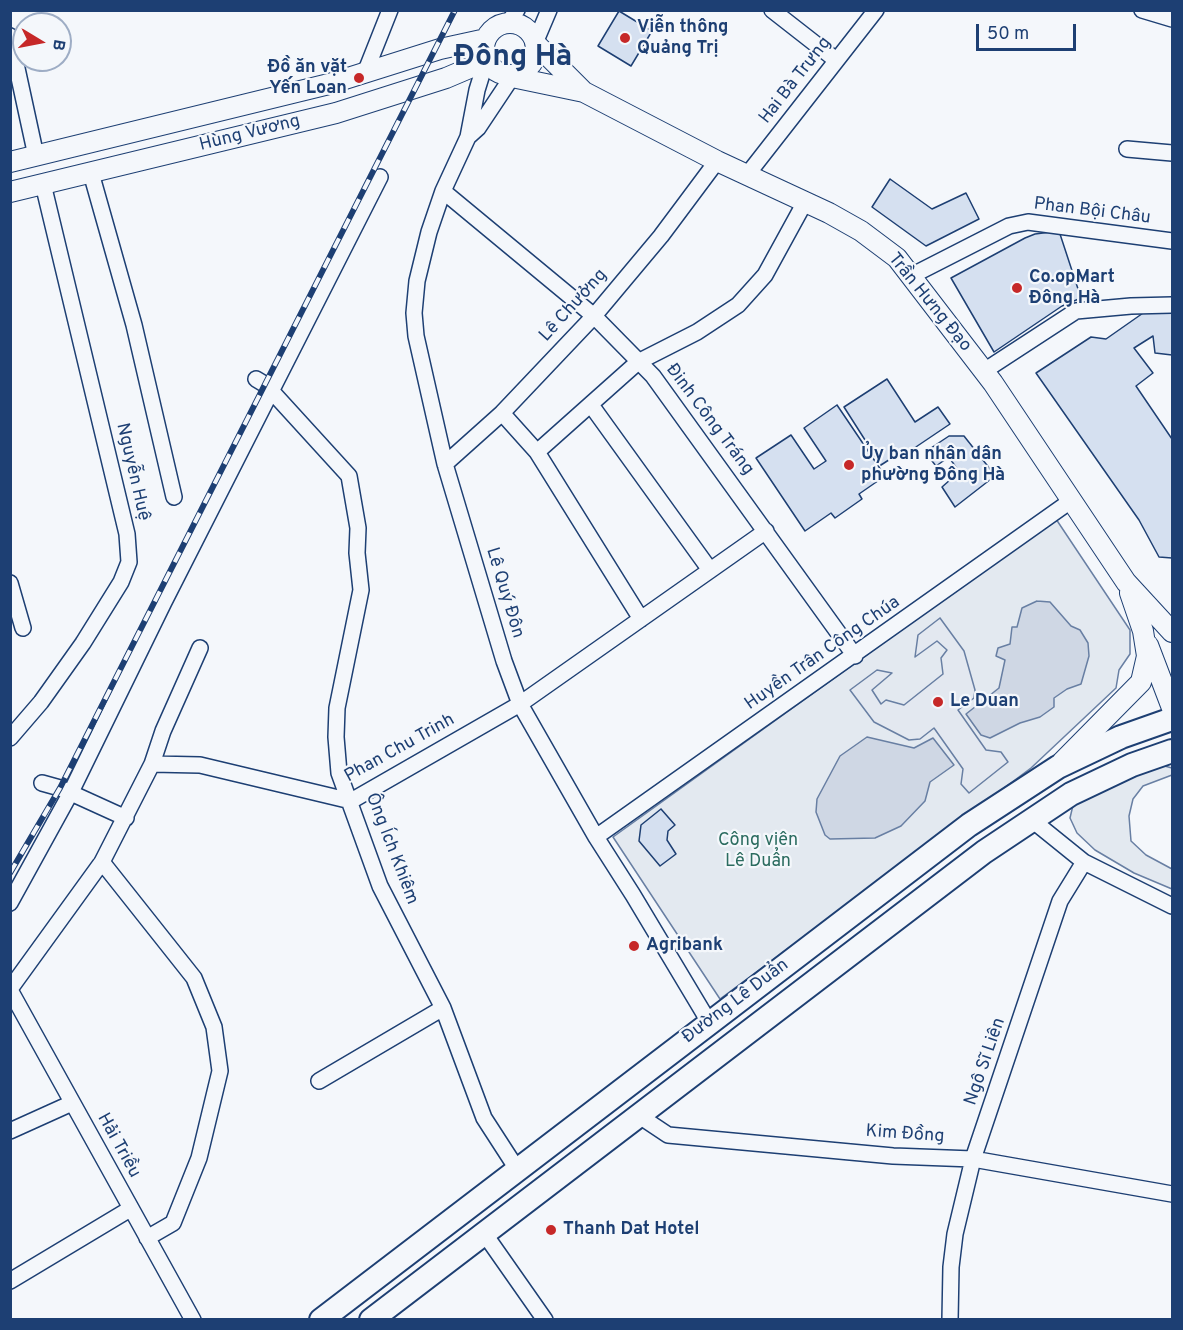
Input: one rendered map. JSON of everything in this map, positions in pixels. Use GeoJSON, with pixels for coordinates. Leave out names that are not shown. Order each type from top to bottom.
{"type":"FeatureCollection","features":[{"type":"Feature","properties":{"kind":"highway","name":"Đường Lê Duẩn"},"geometry":{"type":"LineString","coordinates":[[321,1320],[969,825],[1058,767],[1120,737],[1173,719]]}},
{"type":"Feature","properties":{"kind":"highway","name":"Đường Lê Duẩn"},"geometry":{"type":"LineString","coordinates":[[371,1320],[984,852],[1071,794],[1132,765],[1173,752]]}},
{"type":"Feature","properties":{"kind":"highway"},"geometry":{"type":"LineString","coordinates":[[1014,795],[1032,820]]}},
{"type":"Feature","properties":{"kind":"highway"},"geometry":{"type":"LineString","coordinates":[[709,1022],[728,1046]]}},
{"type":"Feature","properties":{"kind":"main road"},"geometry":{"type":"LineString","coordinates":[[512,17],[530,32],[536,43],[536,54],[531,65],[512,77],[493,69],[486,61],[484,51],[486,39],[498,26],[512,17]]}},
{"type":"Feature","properties":{"kind":"main road","name":"Hùng Vương"},"geometry":{"type":"LineString","coordinates":[[10,162],[365,73],[440,49],[486,39]]}},
{"type":"Feature","properties":{"kind":"main road","name":"Trần Hưng Đạo"},"geometry":{"type":"LineString","coordinates":[[536,43],[584,92]]}},
{"type":"Feature","properties":{"kind":"main road","name":"Hùng Vương"},"geometry":{"type":"LineString","coordinates":[[10,192],[336,113],[446,78],[486,61]]}},
{"type":"Feature","properties":{"kind":"main road","name":"Trần Hưng Đạo"},"geometry":{"type":"LineString","coordinates":[[512,77],[584,92],[717,161],[861,231],[897,258],[984,371],[1126,582],[1168,628],[1173,647]]}},
{"type":"Feature","properties":{"kind":"main road"},"geometry":{"type":"LineString","coordinates":[[36,156],[43,184]]}},
{"type":"Feature","properties":{"kind":"main road"},"geometry":{"type":"LineString","coordinates":[[1126,582],[1173,708]]}},
{"type":"Feature","properties":{"kind":"main road"},"geometry":{"type":"LineString","coordinates":[[1058,767],[1141,682],[1147,656],[1143,631]]}},
{"type":"Feature","properties":{"kind":"street"},"geometry":{"type":"LineString","coordinates":[[365,73],[390,10]]}},
{"type":"Feature","properties":{"kind":"street"},"geometry":{"type":"LineString","coordinates":[[536,43],[549,10]]}},
{"type":"Feature","properties":{"kind":"street"},"geometry":{"type":"LineString","coordinates":[[772,10],[836,60]]}},
{"type":"Feature","properties":{"kind":"street","name":"Hai Bà Trưng"},"geometry":{"type":"LineString","coordinates":[[747,175],[876,10]]}},
{"type":"Feature","properties":{"kind":"street"},"geometry":{"type":"LineString","coordinates":[[1142,10],[1173,19]]}},
{"type":"Feature","properties":{"kind":"street"},"geometry":{"type":"LineString","coordinates":[[10,36],[36,156]]}},
{"type":"Feature","properties":{"kind":"street","name":"Lê Quý Đôn"},"geometry":{"type":"LineString","coordinates":[[486,61],[477,90],[468,137],[443,191],[429,232],[417,281],[414,313],[416,336],[445,464],[504,661],[520,704],[596,837],[709,1022]]}},
{"type":"Feature","properties":{"kind":"street","name":"Lê Quý Đôn"},"geometry":{"type":"LineString","coordinates":[[468,137],[478,128],[512,77]]}},
{"type":"Feature","properties":{"kind":"street"},"geometry":{"type":"LineString","coordinates":[[1127,149],[1173,153]]}},
{"type":"Feature","properties":{"kind":"street","name":"Lê Chưởng"},"geometry":{"type":"LineString","coordinates":[[445,464],[502,414],[594,316],[660,236],[717,161]]}},
{"type":"Feature","properties":{"kind":"street"},"geometry":{"type":"LineString","coordinates":[[91,173],[134,325],[174,497]]}},
{"type":"Feature","properties":{"kind":"street"},"geometry":{"type":"LineString","coordinates":[[10,903],[70,794],[380,177]]}},
{"type":"Feature","properties":{"kind":"street","name":"Nguyễn Huệ"},"geometry":{"type":"LineString","coordinates":[[10,738],[41,702],[83,643],[121,582],[129,562],[127,534],[43,184]]}},
{"type":"Feature","properties":{"kind":"street","name":"Đinh Công Tráng"},"geometry":{"type":"LineString","coordinates":[[443,191],[594,316],[653,376],[855,656]]}},
{"type":"Feature","properties":{"kind":"street"},"geometry":{"type":"LineString","coordinates":[[537,452],[638,362],[697,332],[738,305],[765,275],[805,202]]}},
{"type":"Feature","properties":{"kind":"street","name":"Phan Bội Châu"},"geometry":{"type":"LineString","coordinates":[[911,276],[1009,226],[1028,222],[1173,242]]}},
{"type":"Feature","properties":{"kind":"street"},"geometry":{"type":"LineString","coordinates":[[984,371],[1076,311],[1173,305]]}},
{"type":"Feature","properties":{"kind":"street","name":"Ông Ích Khiêm"},"geometry":{"type":"LineString","coordinates":[[256,379],[271,390],[349,476],[358,528],[357,553],[361,590],[337,708],[336,737],[339,773],[380,886],[443,1008],[484,1118],[517,1169]]}},
{"type":"Feature","properties":{"kind":"street"},"geometry":{"type":"LineString","coordinates":[[591,405],[710,570]]}},
{"type":"Feature","properties":{"kind":"street"},"geometry":{"type":"LineString","coordinates":[[502,414],[537,452],[641,619]]}},
{"type":"Feature","properties":{"kind":"street","name":"Huyền Trân Công Chúa"},"geometry":{"type":"LineString","coordinates":[[596,837],[855,656],[1016,537],[1072,500]]}},
{"type":"Feature","properties":{"kind":"street","name":"Phan Chu Trinh"},"geometry":{"type":"LineString","coordinates":[[152,764],[200,765],[351,801],[520,704],[766,531]]}},
{"type":"Feature","properties":{"kind":"street"},"geometry":{"type":"LineString","coordinates":[[10,583],[23,627]]}},
{"type":"Feature","properties":{"kind":"street"},"geometry":{"type":"LineString","coordinates":[[10,989],[102,862],[152,764],[163,731],[200,648]]}},
{"type":"Feature","properties":{"kind":"street"},"geometry":{"type":"LineString","coordinates":[[42,783],[126,818]]}},
{"type":"Feature","properties":{"kind":"street"},"geometry":{"type":"LineString","coordinates":[[1032,820],[1084,862],[1173,906]]}},
{"type":"Feature","properties":{"kind":"street"},"geometry":{"type":"LineString","coordinates":[[102,862],[194,978],[214,1027],[220,1071],[199,1158],[173,1223],[147,1238]]}},
{"type":"Feature","properties":{"kind":"street","name":"Ngô Sĩ Liên"},"geometry":{"type":"LineString","coordinates":[[950,1320],[951,1267],[955,1234],[973,1159],[1060,901],[1084,862]]}},
{"type":"Feature","properties":{"kind":"street","name":"Hải Triều"},"geometry":{"type":"LineString","coordinates":[[10,989],[193,1320]]}},
{"type":"Feature","properties":{"kind":"street"},"geometry":{"type":"LineString","coordinates":[[319,1081],[443,1008]]}},
{"type":"Feature","properties":{"kind":"street"},"geometry":{"type":"LineString","coordinates":[[10,1131],[72,1103]]}},
{"type":"Feature","properties":{"kind":"street","name":"Kim Đồng"},"geometry":{"type":"LineString","coordinates":[[638,1115],[668,1135],[893,1156],[973,1159],[1173,1194]]}},
{"type":"Feature","properties":{"kind":"street"},"geometry":{"type":"LineString","coordinates":[[10,1281],[130,1209]]}},
{"type":"Feature","properties":{"kind":"street"},"geometry":{"type":"LineString","coordinates":[[484,1233],[545,1320]]}},
{"type":"Feature","properties":{"kind":"green space","name":"Công viên Lê Duẩn"},"geometry":{"type":"Polygon","coordinates":[[[1056,519],[1130,630],[1130,654],[1119,670],[1116,688],[1031,768],[720,999],[613,837],[1056,519]]]}},
{"type":"Feature","properties":{"kind":"green space"},"geometry":{"type":"Polygon","coordinates":[[[1161,765],[1172,768],[1172,775],[1143,786],[1133,799],[1129,816],[1131,841],[1146,855],[1172,869],[1172,889],[1134,873],[1095,850],[1077,833],[1070,818],[1074,801],[1161,765]]]}},
{"type":"Feature","properties":{"kind":"shaded area"},"geometry":{"type":"Polygon","coordinates":[[[1037,601],[1050,602],[1071,626],[1080,630],[1088,643],[1089,656],[1081,684],[1067,689],[1054,698],[1054,707],[1040,717],[1020,723],[990,738],[981,735],[966,714],[999,688],[1005,660],[996,656],[998,648],[1010,644],[1012,627],[1017,627],[1022,608],[1037,601]]]}},
{"type":"Feature","properties":{"kind":"shaded area"},"geometry":{"type":"Polygon","coordinates":[[[940,618],[964,651],[975,690],[974,698],[958,710],[986,750],[1001,752],[1008,762],[969,793],[961,784],[963,769],[934,728],[920,739],[909,740],[874,722],[850,690],[877,670],[892,673],[872,690],[881,704],[886,700],[904,705],[943,674],[941,658],[947,650],[937,641],[915,657],[918,635],[940,618]]]}},
{"type":"Feature","properties":{"kind":"shaded area"},"geometry":{"type":"Polygon","coordinates":[[[867,737],[914,748],[933,738],[954,765],[930,782],[925,801],[901,826],[875,838],[830,839],[825,835],[816,812],[817,799],[840,756],[867,737]]]}},
{"type":"Feature","properties":{"kind":"building","name":"Viễn thông Quảng Trị"},"geometry":{"type":"Polygon","coordinates":[[[619,11],[652,31],[631,66],[598,46],[619,11]]]}},
{"type":"Feature","properties":{"kind":"building"},"geometry":{"type":"Polygon","coordinates":[[[890,179],[932,209],[966,193],[979,219],[926,246],[872,207],[890,179]]]}},
{"type":"Feature","properties":{"kind":"building","name":"Co.opMart Đông Hà"},"geometry":{"type":"Polygon","coordinates":[[[1059,231],[1081,298],[1062,306],[994,352],[951,278],[1025,238],[1035,234],[1059,231]]]}},
{"type":"Feature","properties":{"kind":"building"},"geometry":{"type":"Polygon","coordinates":[[[1146,311],[1172,313],[1172,355],[1155,353],[1153,336],[1134,348],[1153,373],[1136,386],[1172,439],[1172,558],[1159,557],[1139,520],[1036,373],[1091,337],[1106,339],[1146,311]]]}},
{"type":"Feature","properties":{"kind":"building"},"geometry":{"type":"Polygon","coordinates":[[[887,379],[915,422],[938,407],[950,424],[901,457],[898,454],[881,465],[844,407],[887,379]]]}},
{"type":"Feature","properties":{"kind":"building","name":"Ủy ban nhân dân phường Đông Hà"},"geometry":{"type":"Polygon","coordinates":[[[837,405],[885,476],[859,494],[862,499],[835,518],[831,513],[805,531],[756,458],[791,435],[814,469],[826,461],[804,428],[837,405]]]}},
{"type":"Feature","properties":{"kind":"building"},"geometry":{"type":"Polygon","coordinates":[[[949,436],[964,436],[990,469],[991,479],[955,507],[942,487],[959,472],[949,457],[936,466],[925,452],[949,436]]]}},
{"type":"Feature","properties":{"kind":"building"},"geometry":{"type":"Polygon","coordinates":[[[661,809],[675,825],[668,831],[667,840],[676,854],[660,866],[639,841],[641,825],[661,809]]]}},
{"type":"Feature","properties":{"kind":"railway"},"geometry":{"type":"LineString","coordinates":[[10,873],[60,788],[455,10]]}},
{"type":"Feature","properties":{"kind":"place","name":"Viễn thông Quảng Trị"},"geometry":{"type":"Point","coordinates":[625,38]}},
{"type":"Feature","properties":{"kind":"place","name":"Đồ ăn vặt Yến Loan"},"geometry":{"type":"Point","coordinates":[359,78]}},
{"type":"Feature","properties":{"kind":"place","name":"Co.opMart Đông Hà"},"geometry":{"type":"Point","coordinates":[1017,288]}},
{"type":"Feature","properties":{"kind":"place","name":"Ủy ban nhân dân phường Đông Hà"},"geometry":{"type":"Point","coordinates":[849,465]}},
{"type":"Feature","properties":{"kind":"place","name":"Le Duan"},"geometry":{"type":"Point","coordinates":[938,702]}},
{"type":"Feature","properties":{"kind":"place","name":"Agribank"},"geometry":{"type":"Point","coordinates":[634,946]}},
{"type":"Feature","properties":{"kind":"place","name":"Thanh Dat Hotel"},"geometry":{"type":"Point","coordinates":[551,1230]}},
{"type":"Feature","properties":{"kind":"district","name":"Đông Hà"},"geometry":{"type":"Point","coordinates":[513,59]}}]}
